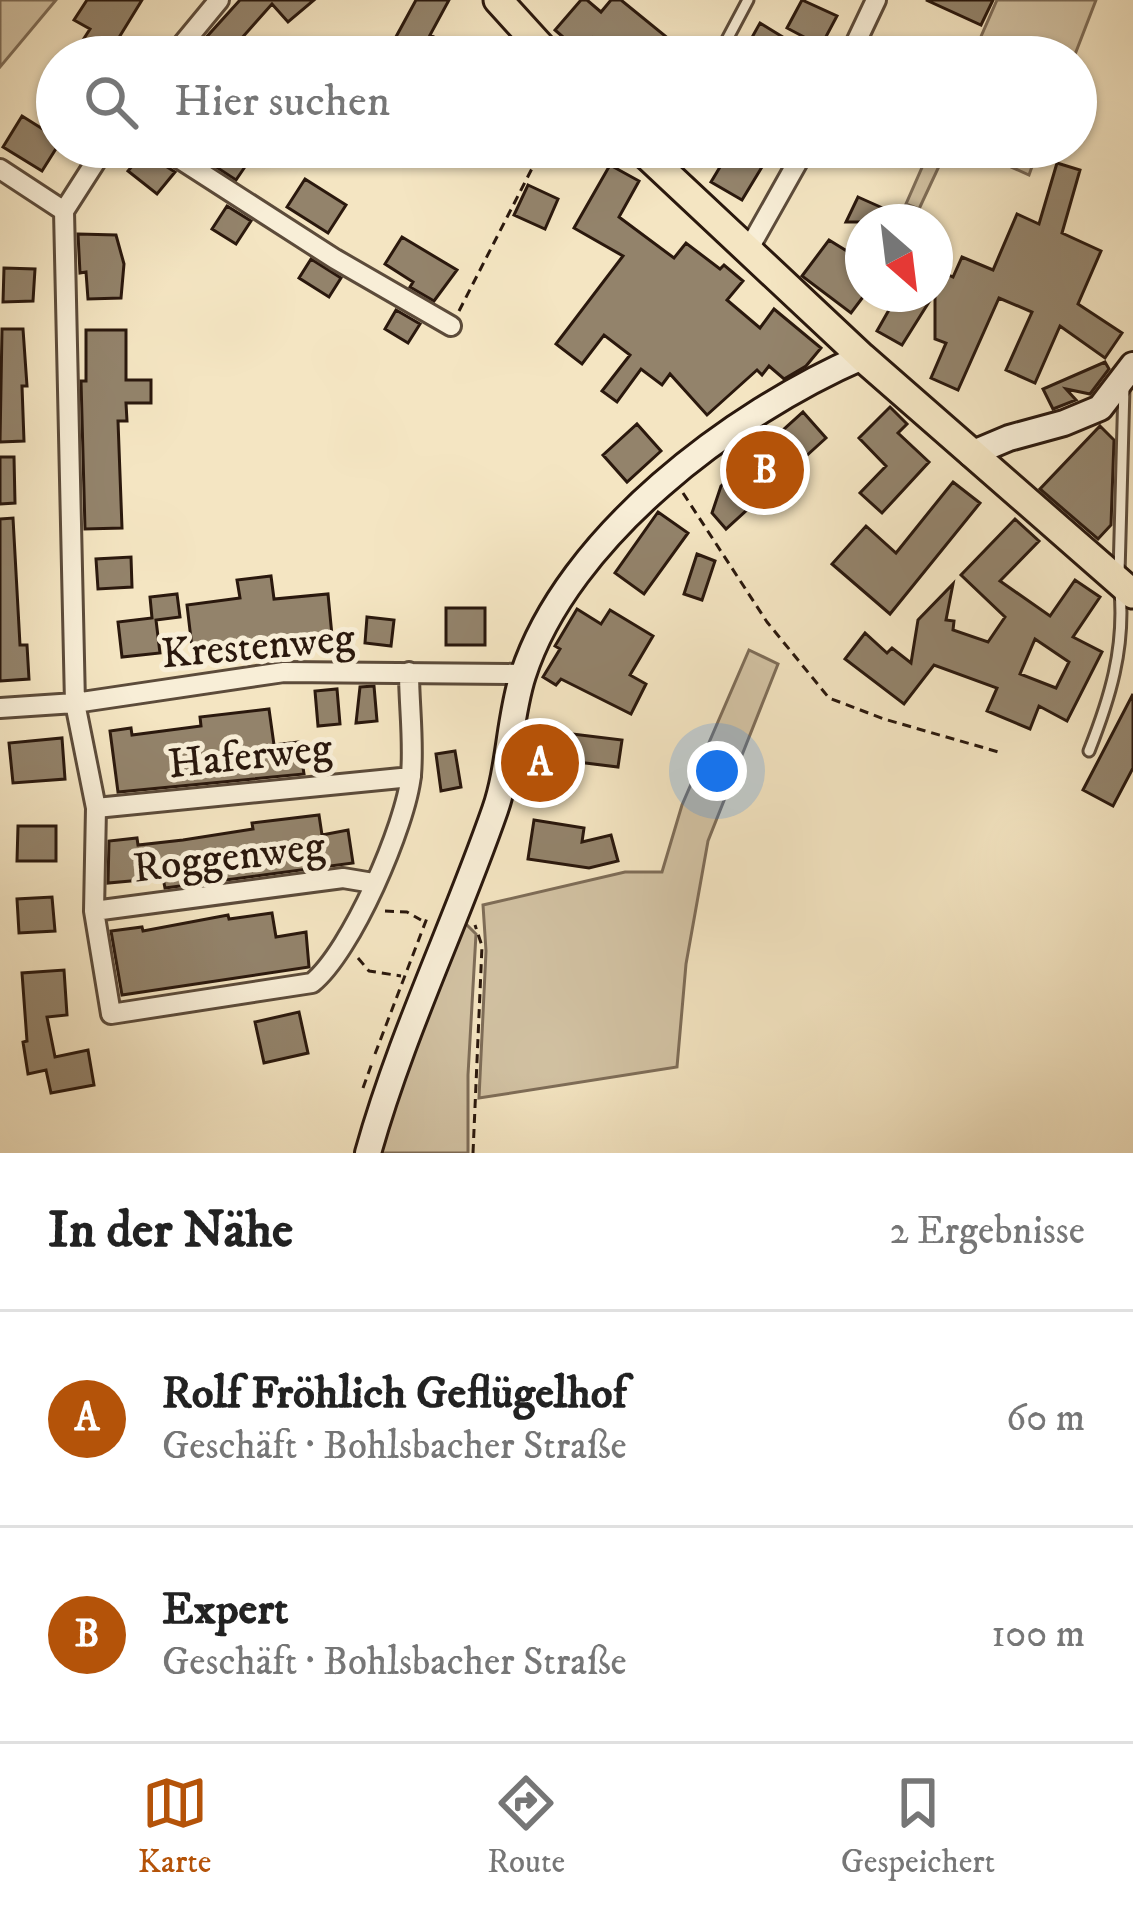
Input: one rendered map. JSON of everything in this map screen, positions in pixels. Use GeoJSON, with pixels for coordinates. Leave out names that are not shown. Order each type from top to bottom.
{"type":"FeatureCollection","features":[{"type":"Feature","properties":{"kind":"main road"},"geometry":{"type":"LineString","coordinates":[[498,0],[531,36]]}},
{"type":"Feature","properties":{"kind":"main road"},"geometry":{"type":"LineString","coordinates":[[660,168],[862,357],[1126,588]]}},
{"type":"Feature","properties":{"kind":"street"},"geometry":{"type":"LineString","coordinates":[[189,36],[219,0]]}},
{"type":"Feature","properties":{"kind":"street"},"geometry":{"type":"LineString","coordinates":[[860,36],[876,0]]}},
{"type":"Feature","properties":{"kind":"street"},"geometry":{"type":"LineString","coordinates":[[92,168],[64,211],[75,703],[96,808],[94,910],[111,1014],[312,983],[325,973],[365,910],[411,777],[409,671]]}},
{"type":"Feature","properties":{"kind":"street"},"geometry":{"type":"LineString","coordinates":[[193,168],[334,259],[451,326]]}},
{"type":"Feature","properties":{"kind":"street"},"geometry":{"type":"LineString","coordinates":[[747,251],[794,168]]}},
{"type":"Feature","properties":{"kind":"street"},"geometry":{"type":"LineString","coordinates":[[0,169],[64,211]]}},
{"type":"Feature","properties":{"kind":"street"},"geometry":{"type":"LineString","coordinates":[[368,1153],[388,1081],[497,805],[523,674],[574,580],[610,532],[732,429],[862,357]]}},
{"type":"Feature","properties":{"kind":"street"},"geometry":{"type":"LineString","coordinates":[[971,454],[1100,408],[1128,374]]}},
{"type":"Feature","properties":{"kind":"street","name":"Krestenweg"},"geometry":{"type":"LineString","coordinates":[[0,708],[75,703],[284,673],[523,674]]}},
{"type":"Feature","properties":{"kind":"street","name":"Haferweg"},"geometry":{"type":"LineString","coordinates":[[96,808],[411,777]]}},
{"type":"Feature","properties":{"kind":"street","name":"Roggenweg"},"geometry":{"type":"LineString","coordinates":[[94,910],[344,878],[373,883]]}},
{"type":"Feature","properties":{"kind":"lane"},"geometry":{"type":"LineString","coordinates":[[729,36],[748,0]]}},
{"type":"Feature","properties":{"kind":"lane"},"geometry":{"type":"LineString","coordinates":[[1089,751],[1115,681],[1123,627],[1128,374]]}},
{"type":"Feature","properties":{"kind":"path"},"geometry":{"type":"LineString","coordinates":[[451,326],[532,168]]}},
{"type":"Feature","properties":{"kind":"path"},"geometry":{"type":"LineString","coordinates":[[672,477],[767,622],[829,698],[1003,753]]}},
{"type":"Feature","properties":{"kind":"path"},"geometry":{"type":"LineString","coordinates":[[456,909],[478,928],[482,946],[473,1153]]}},
{"type":"Feature","properties":{"kind":"path"},"geometry":{"type":"LineString","coordinates":[[365,910],[407,912],[423,921]]}},
{"type":"Feature","properties":{"kind":"path"},"geometry":{"type":"LineString","coordinates":[[360,958],[369,971],[403,977]]}},
{"type":"Feature","properties":{"kind":"shaded area"},"geometry":{"type":"Polygon","coordinates":[[[0,0],[56,0],[0,67],[0,0]]]}},
{"type":"Feature","properties":{"kind":"shaded area"},"geometry":{"type":"Polygon","coordinates":[[[997,0],[1096,0],[1082,36],[981,36],[997,0]]]}},
{"type":"Feature","properties":{"kind":"shaded area"},"geometry":{"type":"Polygon","coordinates":[[[922,168],[938,168],[921,204],[906,204],[922,168]]]}},
{"type":"Feature","properties":{"kind":"shaded area"},"geometry":{"type":"Polygon","coordinates":[[[749,650],[778,664],[708,841],[686,964],[677,1067],[479,1098],[486,951],[483,905],[625,872],[662,872],[682,805],[749,650]]]}},
{"type":"Feature","properties":{"kind":"shaded area"},"geometry":{"type":"Polygon","coordinates":[[[464,922],[476,934],[468,1153],[377,1153],[407,1057],[464,922]]]}},
{"type":"Feature","properties":{"kind":"building"},"geometry":{"type":"Polygon","coordinates":[[[87,0],[142,0],[120,36],[86,36],[90,29],[74,20],[87,0]]]}},
{"type":"Feature","properties":{"kind":"building"},"geometry":{"type":"Polygon","coordinates":[[[240,0],[314,0],[288,22],[272,4],[244,36],[207,36],[240,0]]]}},
{"type":"Feature","properties":{"kind":"building"},"geometry":{"type":"Polygon","coordinates":[[[416,0],[449,0],[432,36],[396,36],[416,0]]]}},
{"type":"Feature","properties":{"kind":"building"},"geometry":{"type":"Polygon","coordinates":[[[581,0],[601,12],[611,0],[621,0],[665,36],[562,36],[555,30],[581,0]]]}},
{"type":"Feature","properties":{"kind":"building"},"geometry":{"type":"Polygon","coordinates":[[[802,0],[837,16],[826,36],[802,36],[787,28],[802,0]]]}},
{"type":"Feature","properties":{"kind":"building"},"geometry":{"type":"Polygon","coordinates":[[[926,0],[993,0],[981,25],[926,0]]]}},
{"type":"Feature","properties":{"kind":"building"},"geometry":{"type":"Polygon","coordinates":[[[760,23],[781,36],[753,36],[760,23]]]}},
{"type":"Feature","properties":{"kind":"building"},"geometry":{"type":"Polygon","coordinates":[[[22,116],[36,125],[36,167],[3,147],[22,116]]]}},
{"type":"Feature","properties":{"kind":"building"},"geometry":{"type":"Polygon","coordinates":[[[169,168],[175,172],[157,194],[128,171],[169,168]]]}},
{"type":"Feature","properties":{"kind":"building"},"geometry":{"type":"Polygon","coordinates":[[[218,168],[244,168],[236,180],[218,168]]]}},
{"type":"Feature","properties":{"kind":"building"},"geometry":{"type":"Polygon","coordinates":[[[608,168],[615,168],[639,181],[619,217],[674,258],[686,243],[720,269],[724,265],[743,281],[727,300],[760,328],[774,309],[821,348],[806,366],[784,379],[769,366],[762,375],[757,370],[707,415],[670,374],[662,385],[641,369],[617,402],[602,391],[630,355],[604,335],[582,364],[556,344],[623,256],[574,228],[608,168]]]}},
{"type":"Feature","properties":{"kind":"building"},"geometry":{"type":"Polygon","coordinates":[[[719,168],[761,168],[742,200],[711,182],[719,168]]]}},
{"type":"Feature","properties":{"kind":"building"},"geometry":{"type":"Polygon","coordinates":[[[1056,168],[1080,170],[1062,233],[1101,251],[1078,304],[1122,333],[1105,358],[1060,326],[1035,383],[1006,370],[1032,312],[999,298],[958,390],[931,378],[946,343],[935,339],[935,312],[953,312],[953,277],[962,257],[993,270],[1017,214],[1039,224],[1056,168]]]}},
{"type":"Feature","properties":{"kind":"building"},"geometry":{"type":"Polygon","coordinates":[[[305,179],[346,205],[328,233],[287,207],[305,179]]]}},
{"type":"Feature","properties":{"kind":"building"},"geometry":{"type":"Polygon","coordinates":[[[528,185],[558,199],[545,229],[514,215],[528,185]]]}},
{"type":"Feature","properties":{"kind":"building"},"geometry":{"type":"Polygon","coordinates":[[[227,206],[251,221],[236,244],[212,229],[227,206]]]}},
{"type":"Feature","properties":{"kind":"building"},"geometry":{"type":"Polygon","coordinates":[[[78,234],[116,235],[124,264],[121,298],[88,299],[86,272],[80,273],[78,234]]]}},
{"type":"Feature","properties":{"kind":"building"},"geometry":{"type":"Polygon","coordinates":[[[402,237],[457,270],[434,301],[385,264],[402,237]]]}},
{"type":"Feature","properties":{"kind":"building"},"geometry":{"type":"Polygon","coordinates":[[[829,240],[845,250],[845,308],[802,276],[829,240]]]}},
{"type":"Feature","properties":{"kind":"building"},"geometry":{"type":"Polygon","coordinates":[[[311,259],[341,278],[329,297],[299,278],[311,259]]]}},
{"type":"Feature","properties":{"kind":"building"},"geometry":{"type":"Polygon","coordinates":[[[4,268],[35,269],[33,301],[3,302],[4,268]]]}},
{"type":"Feature","properties":{"kind":"building"},"geometry":{"type":"Polygon","coordinates":[[[396,310],[420,324],[408,343],[385,329],[396,310]]]}},
{"type":"Feature","properties":{"kind":"building"},"geometry":{"type":"Polygon","coordinates":[[[888,312],[923,312],[902,345],[877,331],[888,312]]]}},
{"type":"Feature","properties":{"kind":"building"},"geometry":{"type":"Polygon","coordinates":[[[2,329],[23,329],[24,441],[0,442],[2,329]]]}},
{"type":"Feature","properties":{"kind":"building"},"geometry":{"type":"Polygon","coordinates":[[[86,330],[126,330],[126,380],[151,380],[151,403],[126,403],[127,421],[118,421],[122,528],[85,529],[81,381],[86,381],[86,330]]]}},
{"type":"Feature","properties":{"kind":"building"},"geometry":{"type":"Polygon","coordinates":[[[1105,362],[1109,369],[1090,394],[1066,389],[1076,400],[1053,409],[1043,389],[1105,362]]]}},
{"type":"Feature","properties":{"kind":"building"},"geometry":{"type":"Polygon","coordinates":[[[890,407],[907,424],[898,433],[929,462],[882,513],[860,493],[886,466],[859,438],[890,407]]]}},
{"type":"Feature","properties":{"kind":"building"},"geometry":{"type":"Polygon","coordinates":[[[803,412],[826,438],[726,529],[712,513],[721,486],[803,412]]]}},
{"type":"Feature","properties":{"kind":"building"},"geometry":{"type":"Polygon","coordinates":[[[637,424],[661,451],[627,482],[603,455],[637,424]]]}},
{"type":"Feature","properties":{"kind":"building"},"geometry":{"type":"Polygon","coordinates":[[[1100,426],[1114,440],[1111,525],[1098,539],[1040,489],[1100,426]]]}},
{"type":"Feature","properties":{"kind":"building"},"geometry":{"type":"Polygon","coordinates":[[[0,457],[14,457],[15,503],[0,504],[0,457]]]}},
{"type":"Feature","properties":{"kind":"building"},"geometry":{"type":"Polygon","coordinates":[[[953,482],[980,503],[890,614],[832,564],[866,526],[896,553],[953,482]]]}},
{"type":"Feature","properties":{"kind":"building"},"geometry":{"type":"Polygon","coordinates":[[[658,512],[688,533],[644,594],[615,573],[658,512]]]}},
{"type":"Feature","properties":{"kind":"building"},"geometry":{"type":"Polygon","coordinates":[[[13,518],[20,645],[27,645],[29,679],[0,681],[0,519],[13,518]]]}},
{"type":"Feature","properties":{"kind":"building"},"geometry":{"type":"Polygon","coordinates":[[[1015,519],[1039,541],[1000,581],[1050,616],[1075,580],[1100,597],[1073,637],[1102,652],[1067,721],[1039,706],[1030,729],[987,711],[997,688],[934,665],[904,704],[845,659],[865,633],[887,653],[892,648],[911,663],[918,620],[953,584],[946,620],[954,621],[953,630],[988,642],[1005,617],[961,575],[1015,519]],[[1035,639],[1020,674],[1056,688],[1069,662],[1035,639]]]}},
{"type":"Feature","properties":{"kind":"building"},"geometry":{"type":"Polygon","coordinates":[[[697,554],[715,561],[702,600],[684,594],[697,554]]]}},
{"type":"Feature","properties":{"kind":"building"},"geometry":{"type":"Polygon","coordinates":[[[131,557],[132,587],[98,589],[96,559],[131,557]]]}},
{"type":"Feature","properties":{"kind":"building"},"geometry":{"type":"Polygon","coordinates":[[[271,576],[274,599],[328,594],[333,646],[304,649],[303,641],[193,656],[187,605],[240,598],[237,580],[271,576]]]}},
{"type":"Feature","properties":{"kind":"building"},"geometry":{"type":"Polygon","coordinates":[[[177,594],[180,617],[156,620],[160,653],[122,657],[118,622],[152,618],[150,597],[177,594]]]}},
{"type":"Feature","properties":{"kind":"building"},"geometry":{"type":"Polygon","coordinates":[[[446,608],[485,608],[485,645],[446,645],[446,608]]]}},
{"type":"Feature","properties":{"kind":"building"},"geometry":{"type":"Polygon","coordinates":[[[577,609],[601,624],[610,610],[653,636],[630,675],[646,684],[631,714],[561,679],[556,685],[543,677],[577,609]]]}},
{"type":"Feature","properties":{"kind":"building"},"geometry":{"type":"Polygon","coordinates":[[[367,617],[394,620],[391,646],[365,643],[367,617]]]}},
{"type":"Feature","properties":{"kind":"building"},"geometry":{"type":"Polygon","coordinates":[[[374,686],[377,721],[356,723],[360,687],[374,686]]]}},
{"type":"Feature","properties":{"kind":"building"},"geometry":{"type":"Polygon","coordinates":[[[337,689],[340,724],[318,726],[315,691],[337,689]]]}},
{"type":"Feature","properties":{"kind":"building"},"geometry":{"type":"Polygon","coordinates":[[[1133,694],[1133,768],[1113,806],[1083,790],[1133,694]]]}},
{"type":"Feature","properties":{"kind":"building"},"geometry":{"type":"Polygon","coordinates":[[[269,709],[274,745],[299,742],[304,774],[118,792],[110,731],[131,728],[132,735],[201,726],[200,717],[269,709]]]}},
{"type":"Feature","properties":{"kind":"building"},"geometry":{"type":"Polygon","coordinates":[[[556,732],[622,740],[618,767],[553,759],[556,732]]]}},
{"type":"Feature","properties":{"kind":"building"},"geometry":{"type":"Polygon","coordinates":[[[62,738],[65,779],[13,783],[9,743],[62,738]]]}},
{"type":"Feature","properties":{"kind":"building"},"geometry":{"type":"Polygon","coordinates":[[[455,751],[461,787],[441,791],[436,754],[455,751]]]}},
{"type":"Feature","properties":{"kind":"building"},"geometry":{"type":"Polygon","coordinates":[[[319,815],[322,835],[348,830],[353,863],[165,888],[163,878],[108,883],[109,841],[137,838],[138,845],[183,840],[253,829],[252,823],[319,815]]]}},
{"type":"Feature","properties":{"kind":"building"},"geometry":{"type":"Polygon","coordinates":[[[534,820],[584,828],[582,842],[611,835],[618,861],[589,868],[528,859],[534,820]]]}},
{"type":"Feature","properties":{"kind":"building"},"geometry":{"type":"Polygon","coordinates":[[[18,826],[56,826],[56,861],[17,861],[18,826]]]}},
{"type":"Feature","properties":{"kind":"building"},"geometry":{"type":"Polygon","coordinates":[[[52,897],[55,931],[19,933],[17,899],[52,897]]]}},
{"type":"Feature","properties":{"kind":"building"},"geometry":{"type":"Polygon","coordinates":[[[272,913],[276,937],[306,932],[309,967],[122,995],[111,931],[272,913]]]}},
{"type":"Feature","properties":{"kind":"building"},"geometry":{"type":"Polygon","coordinates":[[[64,970],[67,1015],[47,1017],[55,1057],[88,1050],[94,1085],[51,1093],[46,1070],[28,1074],[22,973],[64,970]]]}},
{"type":"Feature","properties":{"kind":"building"},"geometry":{"type":"Polygon","coordinates":[[[299,1012],[308,1053],[264,1063],[255,1022],[299,1012]]]}},
{"type":"Feature","properties":{"kind":"place","name":"Expert"},"geometry":{"type":"Point","coordinates":[765,470]}},
{"type":"Feature","properties":{"kind":"place","name":"Rolf Fröhlich Geflügelhof"},"geometry":{"type":"Point","coordinates":[540,763]}}]}
